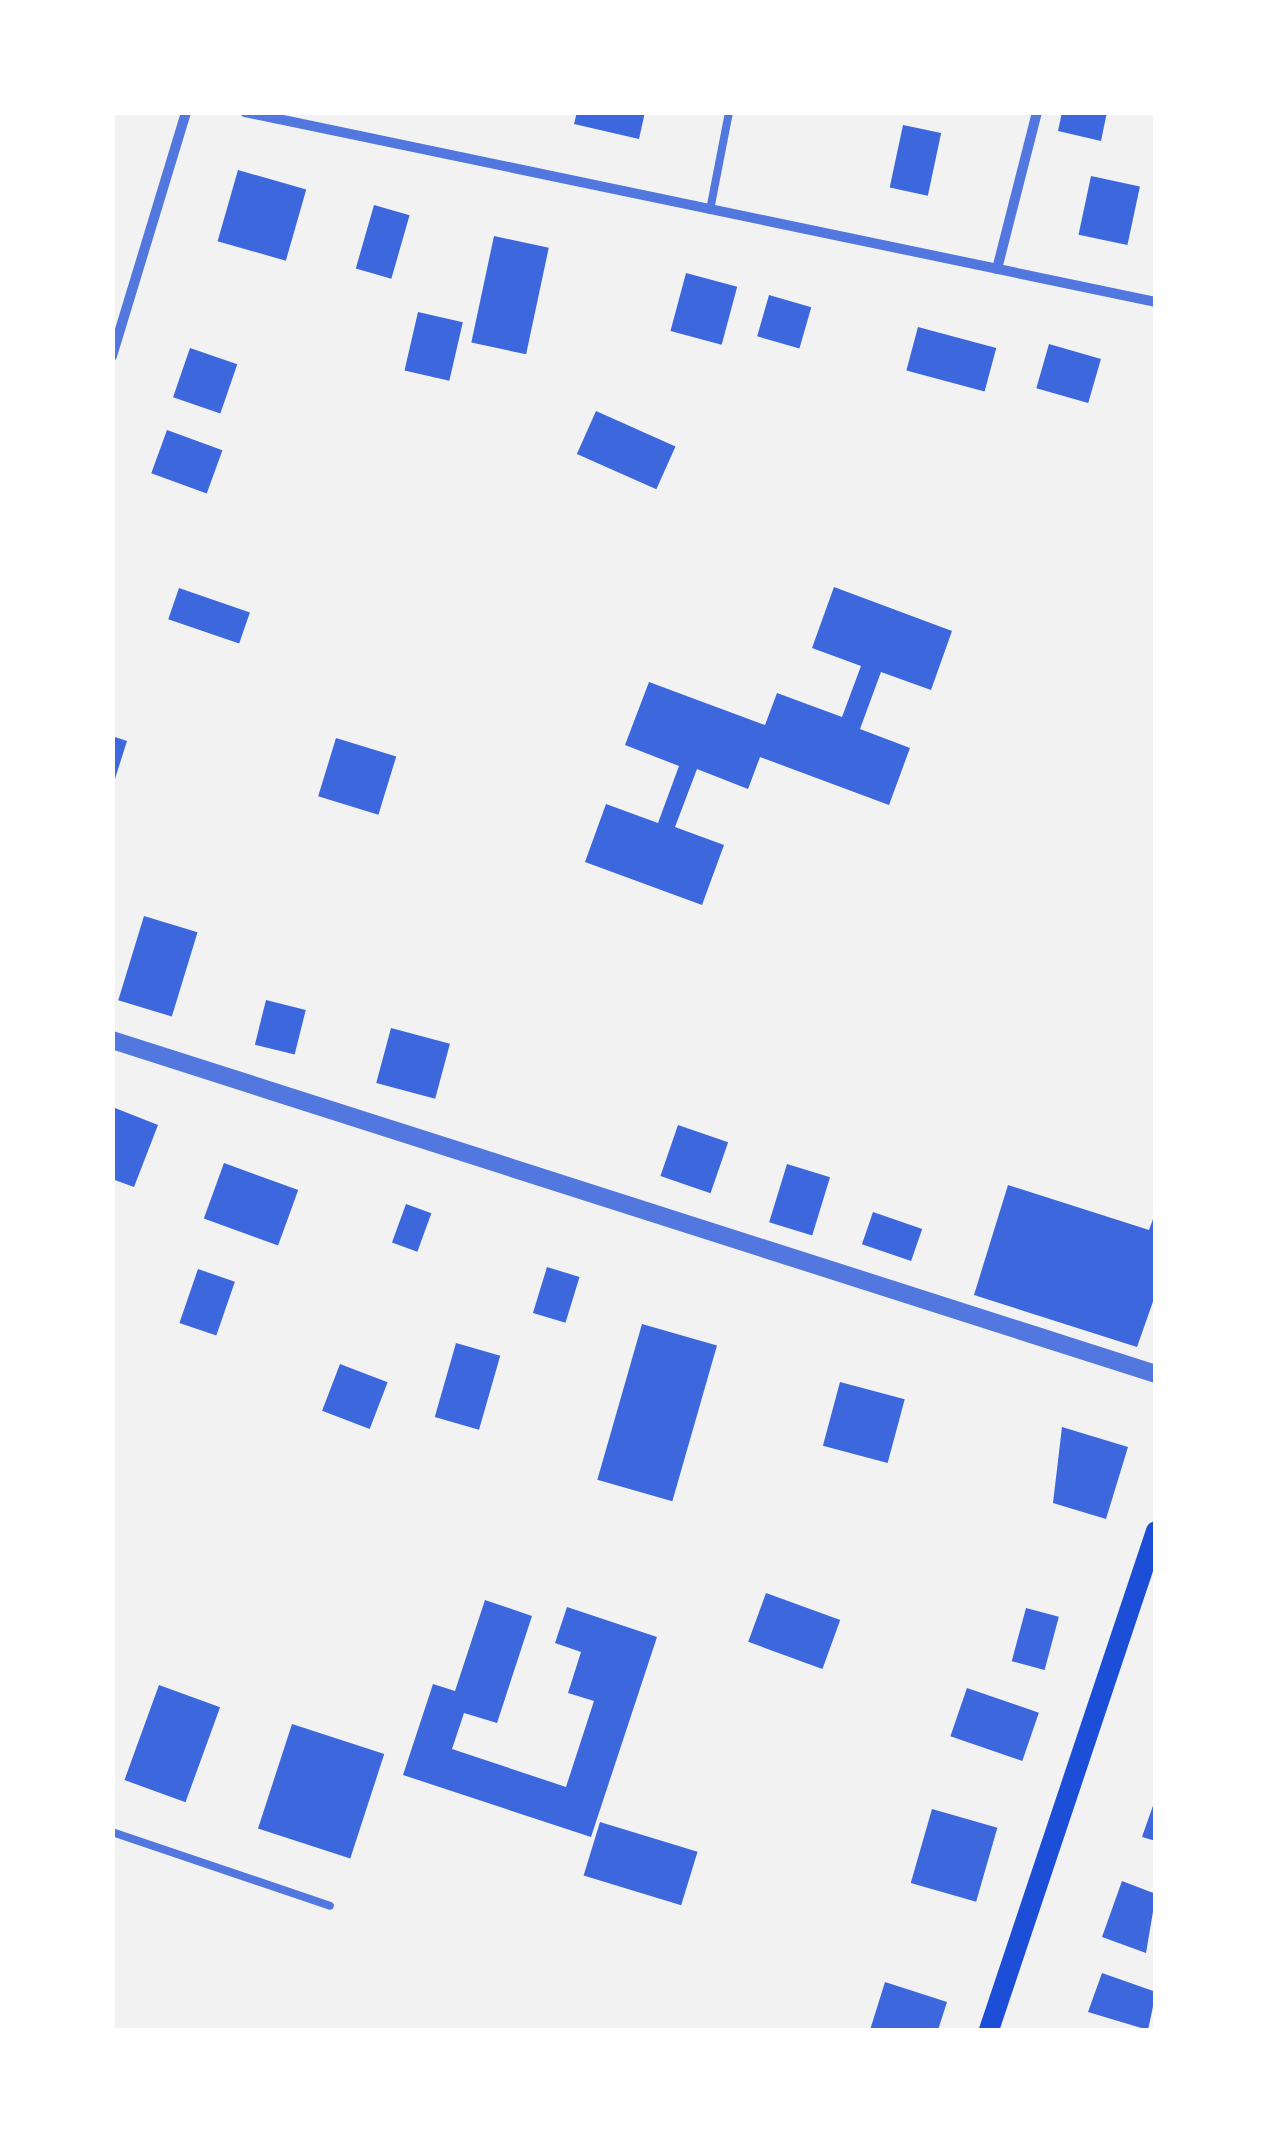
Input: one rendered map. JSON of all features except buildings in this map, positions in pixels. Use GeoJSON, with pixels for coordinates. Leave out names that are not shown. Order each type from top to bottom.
{"type":"FeatureCollection","features":[{"type":"Feature","properties":{"kind":"main road"},"geometry":{"type":"LineString","coordinates":[[989,2030],[1156,1531]]}},
{"type":"Feature","properties":{"kind":"street"},"geometry":{"type":"LineString","coordinates":[[112,356],[186,112]]}},
{"type":"Feature","properties":{"kind":"street"},"geometry":{"type":"LineString","coordinates":[[245,112],[1156,302]]}},
{"type":"Feature","properties":{"kind":"street"},"geometry":{"type":"LineString","coordinates":[[997,269],[1037,112]]}},
{"type":"Feature","properties":{"kind":"street"},"geometry":{"type":"LineString","coordinates":[[112,1040],[1156,1374]]}},
{"type":"Feature","properties":{"kind":"lane"},"geometry":{"type":"LineString","coordinates":[[710,210],[729,112]]}},
{"type":"Feature","properties":{"kind":"lane"},"geometry":{"type":"LineString","coordinates":[[112,1832],[330,1906]]}}]}
